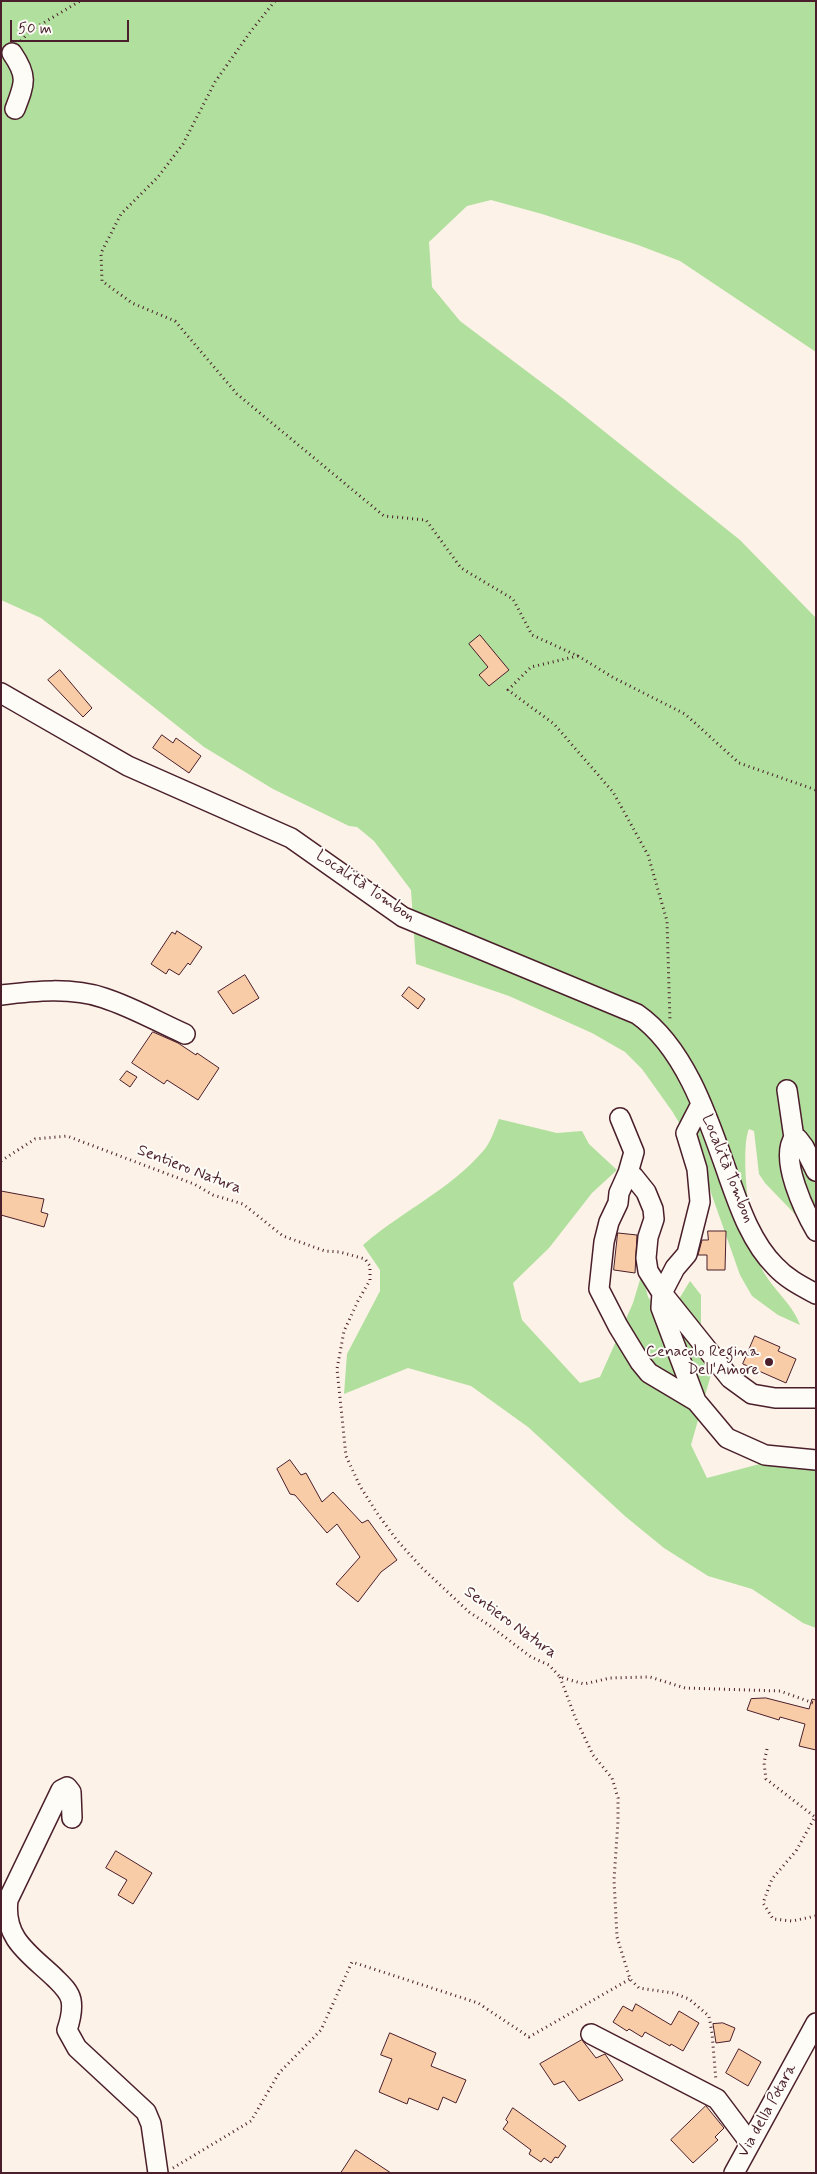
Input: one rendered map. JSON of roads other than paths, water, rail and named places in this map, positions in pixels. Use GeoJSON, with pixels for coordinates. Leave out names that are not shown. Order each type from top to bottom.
{"type":"FeatureCollection","features":[{"type":"Feature","properties":{"kind":"street"},"geometry":{"type":"LineString","coordinates":[[12,53],[22,67],[24,84],[15,109]]}},
{"type":"Feature","properties":{"kind":"street","name":"Località Tombon"},"geometry":{"type":"LineString","coordinates":[[1,693],[128,766],[291,838],[403,917],[637,1014],[652,1025],[671,1048],[701,1104],[739,1209],[756,1240],[774,1265],[791,1281],[816,1294]]}},
{"type":"Feature","properties":{"kind":"street"},"geometry":{"type":"LineString","coordinates":[[1,995],[38,991],[83,993],[104,997],[185,1034]]}},
{"type":"Feature","properties":{"kind":"street"},"geometry":{"type":"LineString","coordinates":[[787,1090],[794,1138],[791,1143],[790,1158],[794,1184],[816,1231]]}},
{"type":"Feature","properties":{"kind":"street","name":"Località Tombon"},"geometry":{"type":"LineString","coordinates":[[662,1293],[675,1268],[687,1254],[700,1202],[696,1169],[686,1133],[701,1104]]}},
{"type":"Feature","properties":{"kind":"street"},"geometry":{"type":"LineString","coordinates":[[620,1118],[634,1152],[628,1173],[618,1193],[618,1203],[609,1222],[604,1242],[599,1289],[618,1326],[640,1362],[649,1372],[696,1402],[727,1438],[765,1455],[816,1460]]}},
{"type":"Feature","properties":{"kind":"street"},"geometry":{"type":"LineString","coordinates":[[794,1138],[798,1139],[804,1147],[816,1171]]}},
{"type":"Feature","properties":{"kind":"street"},"geometry":{"type":"LineString","coordinates":[[628,1173],[634,1177],[646,1192],[653,1209],[654,1219],[648,1237],[646,1258],[648,1271],[662,1293],[730,1378],[741,1388],[752,1394],[774,1398],[816,1398]]}},
{"type":"Feature","properties":{"kind":"street"},"geometry":{"type":"LineString","coordinates":[[662,1293],[660,1308],[696,1402]]}},
{"type":"Feature","properties":{"kind":"street"},"geometry":{"type":"LineString","coordinates":[[72,1818],[71,1792],[68,1787],[61,1790],[8,1900],[9,1925],[15,1938],[26,1953],[65,1988],[71,2000],[71,2018],[67,2030],[77,2048],[146,2112],[151,2124],[158,2173]]}},
{"type":"Feature","properties":{"kind":"street","name":"Via della Potara"},"geometry":{"type":"LineString","coordinates":[[734,2173],[816,2023]]}},
{"type":"Feature","properties":{"kind":"street"},"geometry":{"type":"LineString","coordinates":[[591,2034],[717,2098],[750,2143]]}},
{"type":"Feature","properties":{"kind":"place","name":"Cenacolo Regina Dell'Amore"},"geometry":{"type":"Point","coordinates":[769,1362]}}]}
